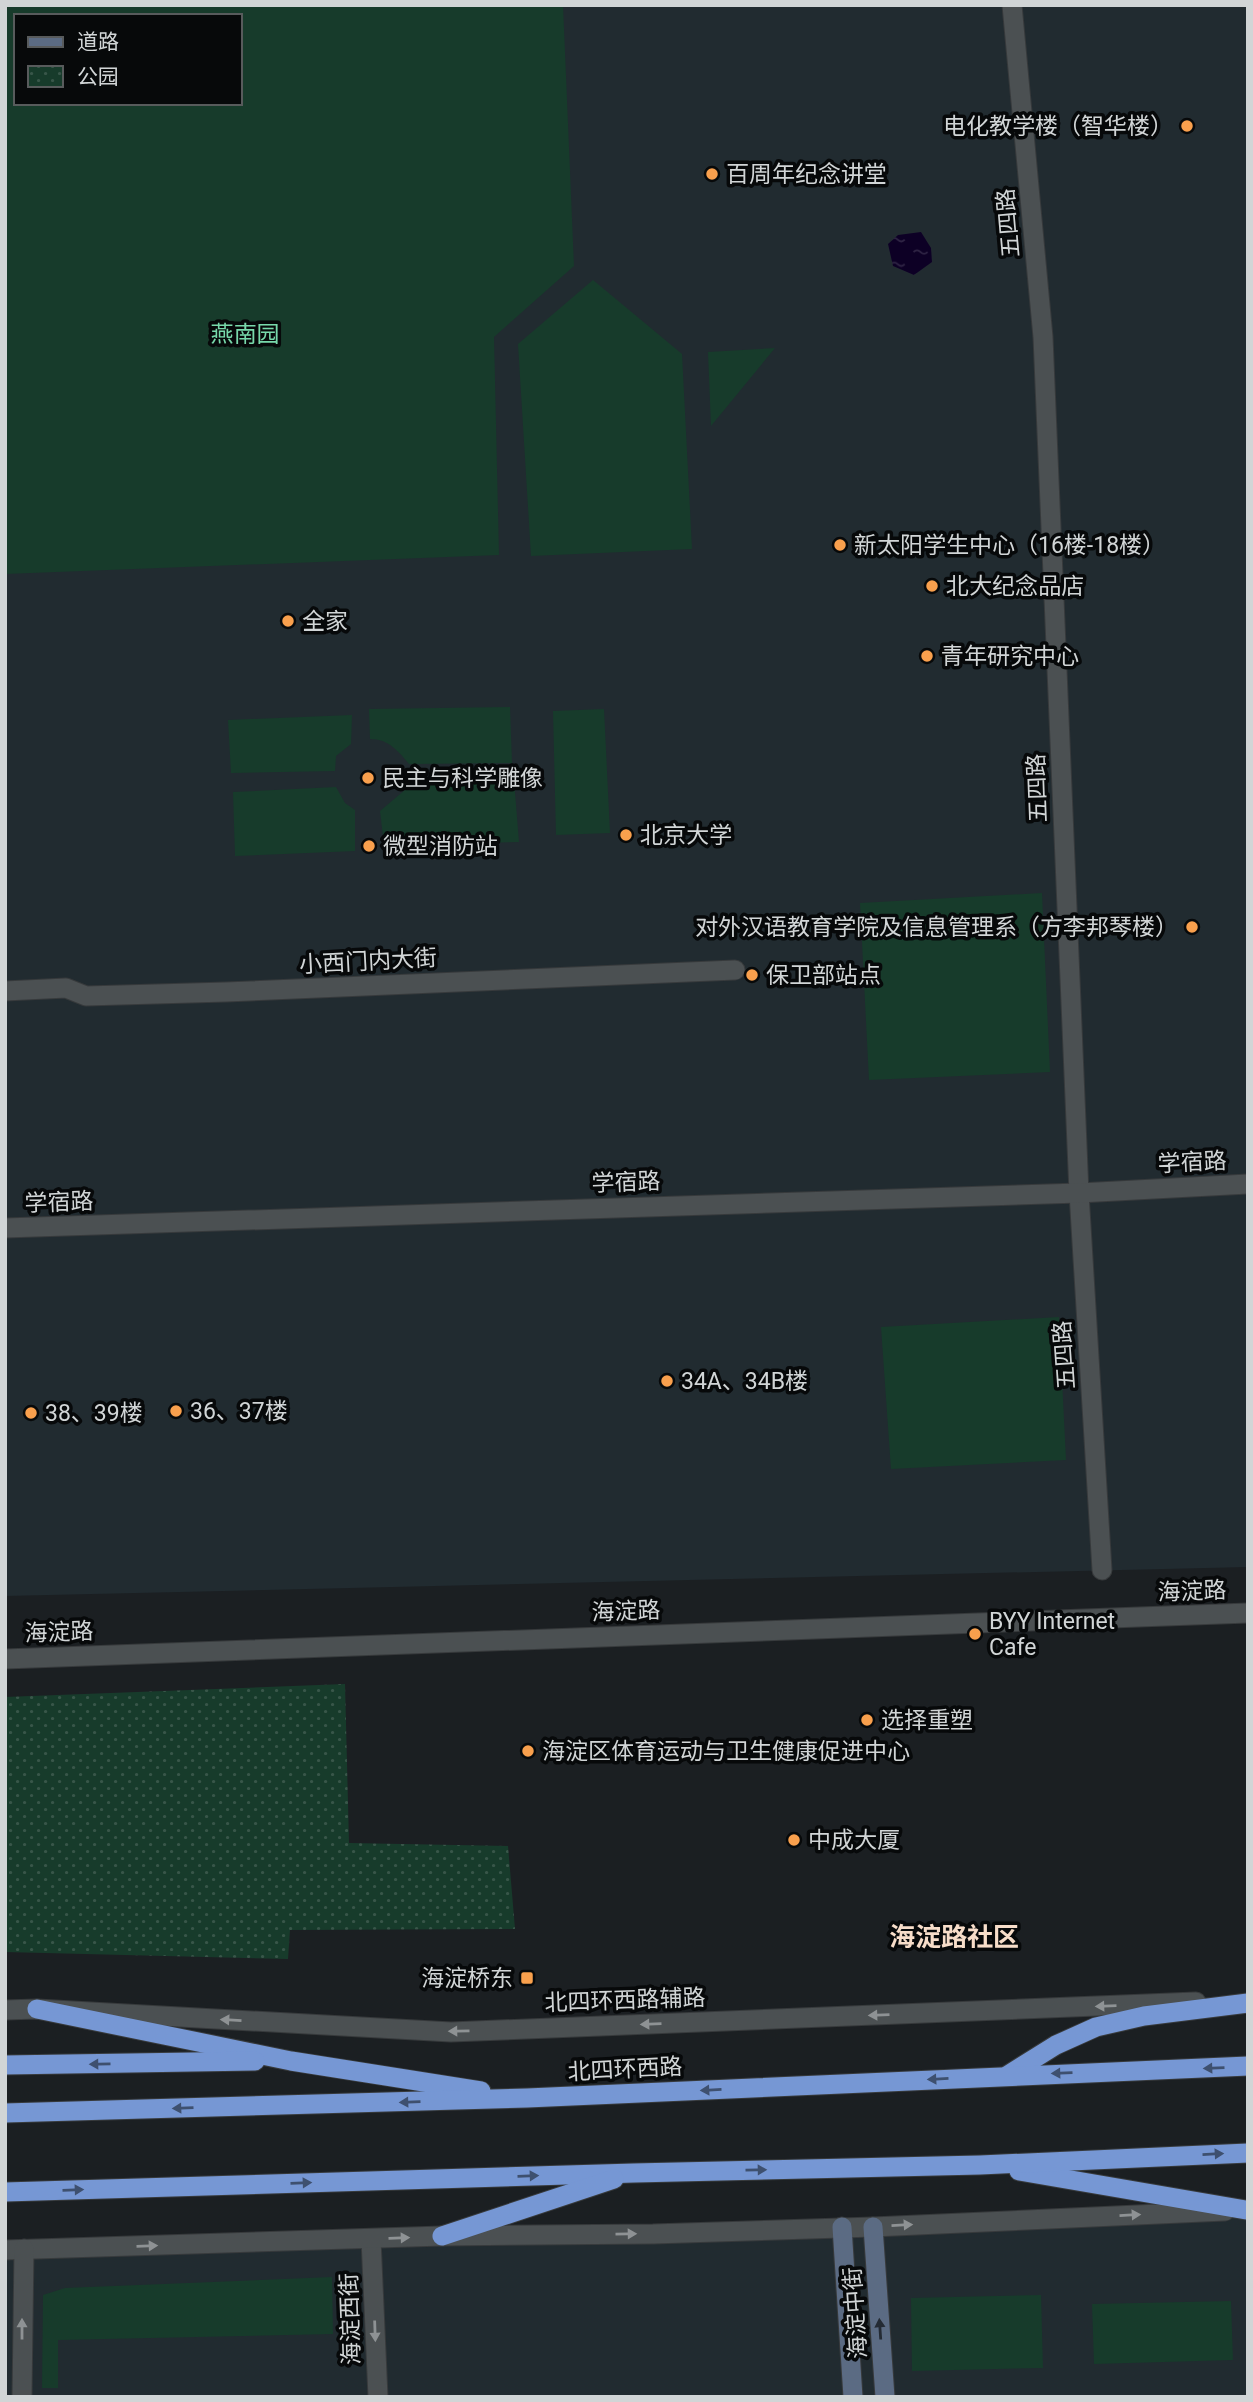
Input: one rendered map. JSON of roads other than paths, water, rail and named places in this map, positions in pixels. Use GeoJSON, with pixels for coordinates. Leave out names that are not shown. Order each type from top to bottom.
{"type":"FeatureCollection","features":[{"type":"Feature","properties":{"kind":"highway"},"geometry":{"type":"LineString","coordinates":[[1007,2076],[1056,2045],[1096,2027],[1144,2016],[1248,2001]]}},
{"type":"Feature","properties":{"kind":"highway"},"geometry":{"type":"LineString","coordinates":[[37,2009],[291,2061],[527,2098]]}},
{"type":"Feature","properties":{"kind":"highway"},"geometry":{"type":"LineString","coordinates":[[5,2065],[291,2061]]}},
{"type":"Feature","properties":{"kind":"highway","name":"北四环西路"},"geometry":{"type":"LineString","coordinates":[[5,2113],[527,2098],[1248,2066]]}},
{"type":"Feature","properties":{"kind":"highway"},"geometry":{"type":"LineString","coordinates":[[5,2192],[980,2165],[1248,2153]]}},
{"type":"Feature","properties":{"kind":"highway"},"geometry":{"type":"LineString","coordinates":[[980,2165],[1247,2210]]}},
{"type":"Feature","properties":{"kind":"highway"},"geometry":{"type":"LineString","coordinates":[[442,2236],[634,2173]]}},
{"type":"Feature","properties":{"kind":"main road","name":"海淀中街"},"geometry":{"type":"LineString","coordinates":[[842,2227],[853,2397]]}},
{"type":"Feature","properties":{"kind":"main road","name":"海淀中街"},"geometry":{"type":"LineString","coordinates":[[873,2227],[885,2397]]}},
{"type":"Feature","properties":{"kind":"street","name":"五四路"},"geometry":{"type":"LineString","coordinates":[[1012,5],[1043,337],[1079,1193],[1102,1570]]}},
{"type":"Feature","properties":{"kind":"street","name":"小西门内大街"},"geometry":{"type":"LineString","coordinates":[[5,991],[66,988],[86,996],[735,971]]}},
{"type":"Feature","properties":{"kind":"street","name":"学宿路"},"geometry":{"type":"LineString","coordinates":[[5,1228],[1079,1193],[1248,1184]]}},
{"type":"Feature","properties":{"kind":"street","name":"海淀路"},"geometry":{"type":"LineString","coordinates":[[5,1659],[1248,1614]]}},
{"type":"Feature","properties":{"kind":"street","name":"北四环西路辅路"},"geometry":{"type":"LineString","coordinates":[[5,2010],[37,2009],[451,2032],[1248,2001]]}},
{"type":"Feature","properties":{"kind":"street"},"geometry":{"type":"LineString","coordinates":[[22,2397],[23,2284],[15,2250],[442,2236],[653,2234],[873,2227],[1247,2210]]}},
{"type":"Feature","properties":{"kind":"street","name":"海淀西街"},"geometry":{"type":"LineString","coordinates":[[371,2239],[378,2397]]}},
{"type":"Feature","properties":{"kind":"street"},"geometry":{"type":"LineString","coordinates":[[5,2272],[10,2272],[23,2284]]}},
{"type":"Feature","properties":{"kind":"water"},"geometry":{"type":"Polygon","coordinates":[[[921,232],[931,248],[932,262],[914,275],[893,266],[888,244],[898,235],[921,232]]]}},
{"type":"Feature","properties":{"kind":"place","name":"电化教学楼（智华楼）"},"geometry":{"type":"Point","coordinates":[1187,126]}},
{"type":"Feature","properties":{"kind":"place","name":"百周年纪念讲堂"},"geometry":{"type":"Point","coordinates":[712,174]}},
{"type":"Feature","properties":{"kind":"place","name":"新太阳学生中心（16楼-18楼）"},"geometry":{"type":"Point","coordinates":[840,545]}},
{"type":"Feature","properties":{"kind":"place","name":"北大纪念品店"},"geometry":{"type":"Point","coordinates":[932,586]}},
{"type":"Feature","properties":{"kind":"place","name":"全家"},"geometry":{"type":"Point","coordinates":[288,621]}},
{"type":"Feature","properties":{"kind":"place","name":"青年研究中心"},"geometry":{"type":"Point","coordinates":[927,656]}},
{"type":"Feature","properties":{"kind":"place","name":"民主与科学雕像"},"geometry":{"type":"Point","coordinates":[368,778]}},
{"type":"Feature","properties":{"kind":"place","name":"北京大学"},"geometry":{"type":"Point","coordinates":[626,835]}},
{"type":"Feature","properties":{"kind":"place","name":"微型消防站"},"geometry":{"type":"Point","coordinates":[369,846]}},
{"type":"Feature","properties":{"kind":"place","name":"对外汉语教育学院及信息管理系（方李邦琴楼）"},"geometry":{"type":"Point","coordinates":[1192,927]}},
{"type":"Feature","properties":{"kind":"place","name":"保卫部站点"},"geometry":{"type":"Point","coordinates":[752,975]}},
{"type":"Feature","properties":{"kind":"place","name":"34A、34B楼"},"geometry":{"type":"Point","coordinates":[667,1381]}},
{"type":"Feature","properties":{"kind":"place","name":"36、37楼"},"geometry":{"type":"Point","coordinates":[176,1411]}},
{"type":"Feature","properties":{"kind":"place","name":"38、39楼"},"geometry":{"type":"Point","coordinates":[31,1413]}},
{"type":"Feature","properties":{"kind":"place","name":"BYY Internet Cafe"},"geometry":{"type":"Point","coordinates":[975,1634]}},
{"type":"Feature","properties":{"kind":"place","name":"选择重塑"},"geometry":{"type":"Point","coordinates":[867,1720]}},
{"type":"Feature","properties":{"kind":"place","name":"海淀区体育运动与卫生健康促进中心"},"geometry":{"type":"Point","coordinates":[528,1751]}},
{"type":"Feature","properties":{"kind":"place","name":"中成大厦"},"geometry":{"type":"Point","coordinates":[794,1840]}},
{"type":"Feature","properties":{"kind":"place","name":"海淀桥东"},"geometry":{"type":"Point","coordinates":[527,1978]}},
{"type":"Feature","properties":{"kind":"district","name":"海淀路社区"},"geometry":{"type":"Point","coordinates":[954,1937]}},
{"type":"Feature","properties":{"kind":"park label","name":"燕南园"},"geometry":{"type":"Point","coordinates":[245,334]}}]}
